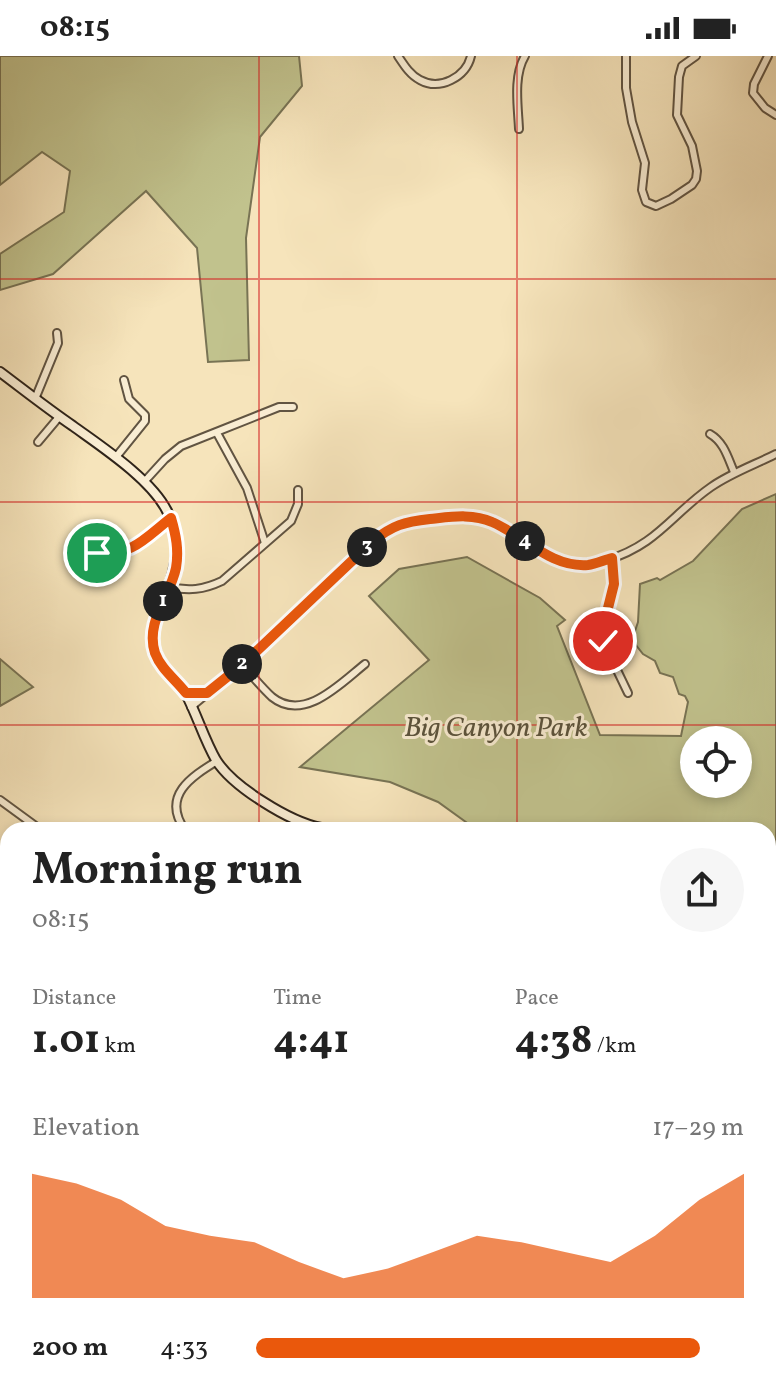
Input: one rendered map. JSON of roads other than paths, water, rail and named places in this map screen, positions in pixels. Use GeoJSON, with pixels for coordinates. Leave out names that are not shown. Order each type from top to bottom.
{"type":"FeatureCollection","features":[{"type":"Feature","properties":{"kind":"street"},"geometry":{"type":"LineString","coordinates":[[398,56],[409,72],[433,84],[451,81],[463,72],[471,56]]}},
{"type":"Feature","properties":{"kind":"street"},"geometry":{"type":"LineString","coordinates":[[519,129],[518,87],[521,61],[525,56]]}},
{"type":"Feature","properties":{"kind":"street"},"geometry":{"type":"LineString","coordinates":[[626,56],[627,97],[645,163],[643,197],[648,204],[656,206],[692,185],[696,179],[692,146],[677,115],[682,66],[696,56]]}},
{"type":"Feature","properties":{"kind":"street"},"geometry":{"type":"LineString","coordinates":[[768,56],[754,84],[753,93],[765,108],[776,115]]}},
{"type":"Feature","properties":{"kind":"street"},"geometry":{"type":"LineString","coordinates":[[35,399],[58,343],[57,333]]}},
{"type":"Feature","properties":{"kind":"street"},"geometry":{"type":"LineString","coordinates":[[0,372],[116,457],[165,506],[176,533],[177,548],[175,569],[153,629],[155,653],[164,669],[186,693],[217,761],[237,783],[260,800],[304,822]]}},
{"type":"Feature","properties":{"kind":"street"},"geometry":{"type":"LineString","coordinates":[[116,457],[145,421],[145,415],[129,399],[124,380]]}},
{"type":"Feature","properties":{"kind":"street"},"geometry":{"type":"LineString","coordinates":[[144,482],[181,446],[279,407],[293,407]]}},
{"type":"Feature","properties":{"kind":"street"},"geometry":{"type":"LineString","coordinates":[[38,442],[59,417]]}},
{"type":"Feature","properties":{"kind":"street"},"geometry":{"type":"LineString","coordinates":[[217,433],[247,488],[265,543]]}},
{"type":"Feature","properties":{"kind":"street"},"geometry":{"type":"LineString","coordinates":[[710,434],[723,446],[734,472]]}},
{"type":"Feature","properties":{"kind":"street"},"geometry":{"type":"LineString","coordinates":[[191,707],[242,665],[373,541],[388,529],[406,521],[476,517],[492,522],[552,557],[569,564],[589,565],[635,549],[656,536],[708,489],[734,472],[776,454]]}},
{"type":"Feature","properties":{"kind":"street"},"geometry":{"type":"LineString","coordinates":[[169,587],[187,591],[222,581],[291,521],[298,504],[298,490]]}},
{"type":"Feature","properties":{"kind":"street"},"geometry":{"type":"LineString","coordinates":[[97,553],[110,554],[138,546],[171,518]]}},
{"type":"Feature","properties":{"kind":"street"},"geometry":{"type":"LineString","coordinates":[[612,558],[614,584],[603,628],[603,641],[628,693]]}},
{"type":"Feature","properties":{"kind":"street"},"geometry":{"type":"LineString","coordinates":[[242,665],[274,698],[294,706],[320,698],[365,664]]}},
{"type":"Feature","properties":{"kind":"street"},"geometry":{"type":"LineString","coordinates":[[186,693],[207,693]]}},
{"type":"Feature","properties":{"kind":"street"},"geometry":{"type":"LineString","coordinates":[[180,822],[177,806],[182,787],[194,775],[217,761]]}},
{"type":"Feature","properties":{"kind":"street"},"geometry":{"type":"LineString","coordinates":[[0,800],[30,822]]}},
{"type":"Feature","properties":{"kind":"park label","name":"Big Canyon Park"},"geometry":{"type":"Point","coordinates":[496,728]}}]}
